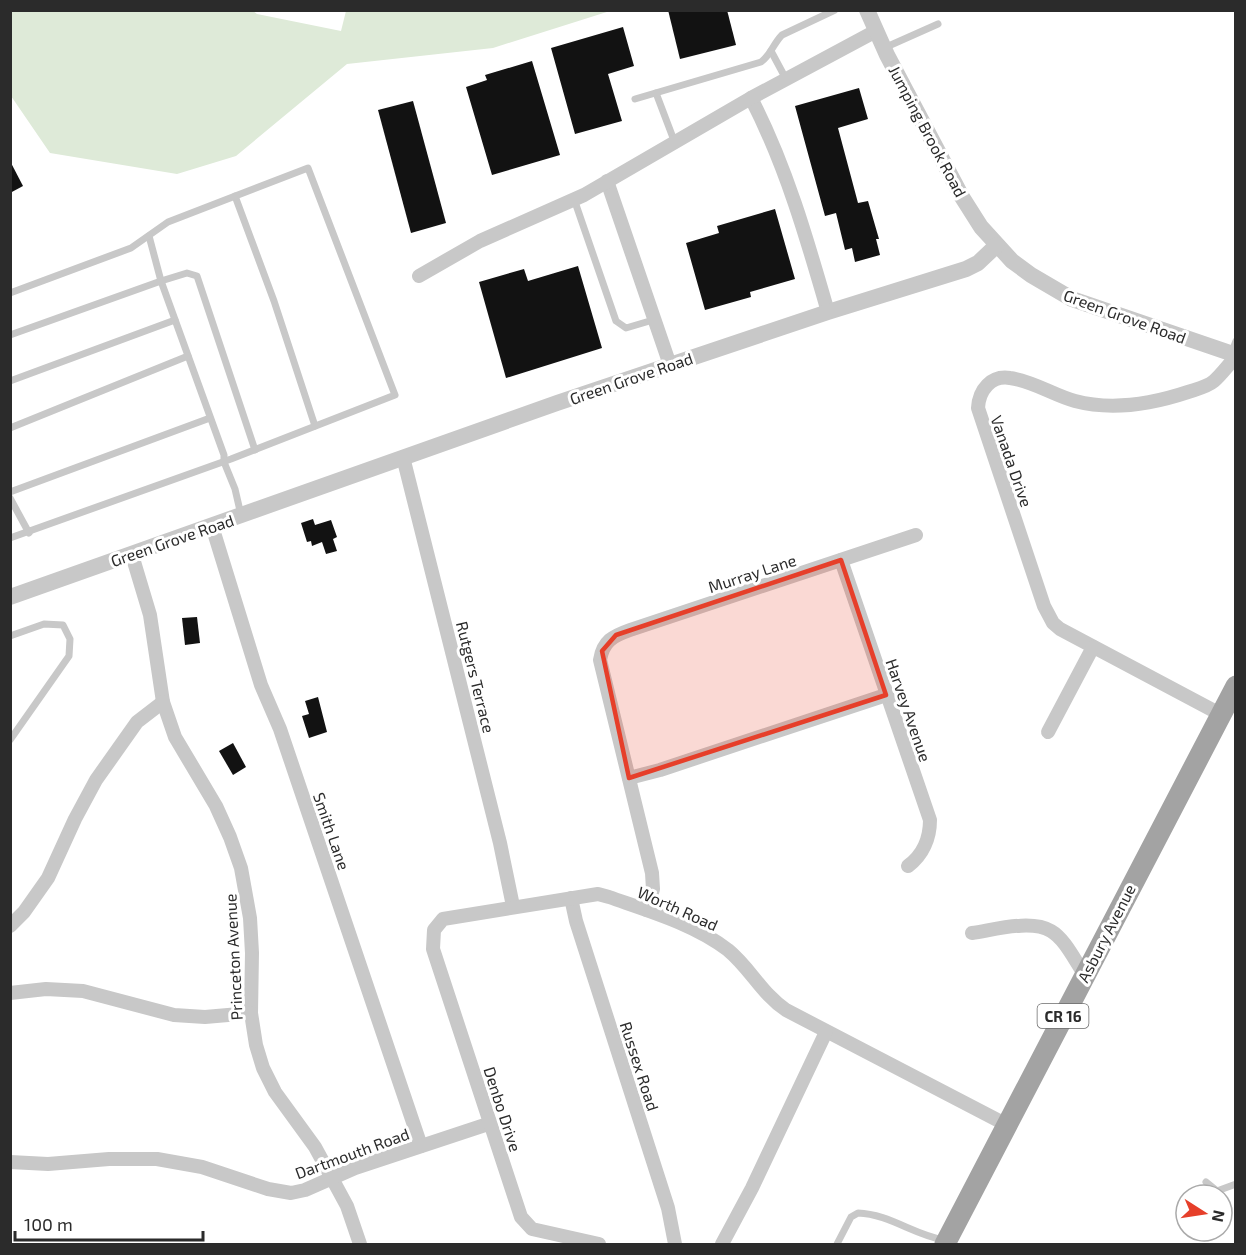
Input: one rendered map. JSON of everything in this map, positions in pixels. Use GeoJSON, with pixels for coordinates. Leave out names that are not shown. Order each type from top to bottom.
{"type":"FeatureCollection","features":[{"type":"Feature","properties":{"kind":"main road","name":"Asbury Avenue"},"geometry":{"type":"LineString","coordinates":[[946,1243],[1236,686]]}},
{"type":"Feature","properties":{"kind":"street","name":"Jumping Brook Road"},"geometry":{"type":"LineString","coordinates":[[867,10],[884,48],[962,197],[981,227],[997,245]]}},
{"type":"Feature","properties":{"kind":"street"},"geometry":{"type":"LineString","coordinates":[[419,276],[480,241],[574,199],[751,98],[876,31]]}},
{"type":"Feature","properties":{"kind":"street"},"geometry":{"type":"LineString","coordinates":[[751,98],[768,130],[795,201],[828,312]]}},
{"type":"Feature","properties":{"kind":"street"},"geometry":{"type":"LineString","coordinates":[[607,181],[670,365]]}},
{"type":"Feature","properties":{"kind":"street","name":"Green Grove Road"},"geometry":{"type":"LineString","coordinates":[[10,597],[670,365],[966,269],[978,263],[997,245],[1031,275],[1072,298],[1234,352]]}},
{"type":"Feature","properties":{"kind":"street","name":"Vanada Drive"},"geometry":{"type":"LineString","coordinates":[[1220,714],[1093,647],[1053,623],[1044,606],[979,415],[978,400],[985,386],[993,380],[1010,378],[1074,401],[1106,406],[1140,404],[1172,397],[1213,382],[1234,352]]}},
{"type":"Feature","properties":{"kind":"street","name":"Rutgers Terrace"},"geometry":{"type":"LineString","coordinates":[[404,457],[497,832],[513,906]]}},
{"type":"Feature","properties":{"kind":"street","name":"Smith Lane"},"geometry":{"type":"LineString","coordinates":[[212,526],[261,685],[280,729],[421,1146]]}},
{"type":"Feature","properties":{"kind":"street","name":"Murray Lane"},"geometry":{"type":"LineString","coordinates":[[629,778],[600,660],[603,647],[608,640],[630,630],[916,535]]}},
{"type":"Feature","properties":{"kind":"street","name":"Princeton Avenue"},"geometry":{"type":"LineString","coordinates":[[132,555],[150,615],[163,702],[175,737],[216,806],[241,868],[250,918],[251,1013],[256,1045],[268,1080],[315,1147],[347,1206],[360,1245]]}},
{"type":"Feature","properties":{"kind":"street","name":"Harvey Avenue"},"geometry":{"type":"LineString","coordinates":[[842,560],[930,820],[925,847],[908,866]]}},
{"type":"Feature","properties":{"kind":"street"},"geometry":{"type":"LineString","coordinates":[[1048,732],[1093,647]]}},
{"type":"Feature","properties":{"kind":"street"},"geometry":{"type":"LineString","coordinates":[[647,910],[653,889],[652,873],[629,778],[660,770],[886,695]]}},
{"type":"Feature","properties":{"kind":"street"},"geometry":{"type":"LineString","coordinates":[[10,926],[24,912],[48,878],[96,780],[137,722],[163,702]]}},
{"type":"Feature","properties":{"kind":"street","name":"Worth Road"},"geometry":{"type":"LineString","coordinates":[[434,930],[438,923],[450,917],[597,894],[647,910],[714,941],[739,960],[763,991],[777,1004],[826,1032],[1007,1125]]}},
{"type":"Feature","properties":{"kind":"street","name":"Russex Road"},"geometry":{"type":"LineString","coordinates":[[571,898],[576,921],[668,1208],[675,1245]]}},
{"type":"Feature","properties":{"kind":"street"},"geometry":{"type":"LineString","coordinates":[[972,933],[1024,925],[1050,930],[1061,940],[1085,975]]}},
{"type":"Feature","properties":{"kind":"street","name":"Denbo Drive"},"geometry":{"type":"LineString","coordinates":[[434,930],[433,949],[521,1217],[532,1229],[599,1245]]}},
{"type":"Feature","properties":{"kind":"street"},"geometry":{"type":"LineString","coordinates":[[10,993],[46,989],[83,992],[174,1015],[205,1017],[251,1013]]}},
{"type":"Feature","properties":{"kind":"street"},"geometry":{"type":"LineString","coordinates":[[722,1245],[752,1188],[826,1032]]}},
{"type":"Feature","properties":{"kind":"street","name":"Dartmouth Road"},"geometry":{"type":"LineString","coordinates":[[10,1162],[48,1164],[109,1159],[157,1159],[202,1167],[268,1189],[291,1193],[305,1190],[330,1177],[490,1123]]}},
{"type":"Feature","properties":{"kind":"lane"},"geometry":{"type":"LineString","coordinates":[[635,99],[760,62],[782,35],[835,10]]}},
{"type":"Feature","properties":{"kind":"lane"},"geometry":{"type":"LineString","coordinates":[[884,48],[938,24]]}},
{"type":"Feature","properties":{"kind":"lane"},"geometry":{"type":"LineString","coordinates":[[771,51],[786,79]]}},
{"type":"Feature","properties":{"kind":"lane"},"geometry":{"type":"LineString","coordinates":[[656,93],[675,143]]}},
{"type":"Feature","properties":{"kind":"lane"},"geometry":{"type":"LineString","coordinates":[[10,293],[131,248],[168,222],[308,168],[395,395],[224,462],[10,538]]}},
{"type":"Feature","properties":{"kind":"lane"},"geometry":{"type":"LineString","coordinates":[[235,196],[274,301],[315,426]]}},
{"type":"Feature","properties":{"kind":"lane"},"geometry":{"type":"LineString","coordinates":[[574,199],[616,321],[626,328],[653,320]]}},
{"type":"Feature","properties":{"kind":"lane"},"geometry":{"type":"LineString","coordinates":[[149,236],[161,281],[224,455],[224,462],[242,515]]}},
{"type":"Feature","properties":{"kind":"lane"},"geometry":{"type":"LineString","coordinates":[[10,335],[161,281],[187,273],[197,276],[255,450]]}},
{"type":"Feature","properties":{"kind":"lane"},"geometry":{"type":"LineString","coordinates":[[10,381],[175,320]]}},
{"type":"Feature","properties":{"kind":"lane"},"geometry":{"type":"LineString","coordinates":[[10,428],[188,357]]}},
{"type":"Feature","properties":{"kind":"lane"},"geometry":{"type":"LineString","coordinates":[[10,492],[210,418]]}},
{"type":"Feature","properties":{"kind":"lane"},"geometry":{"type":"LineString","coordinates":[[10,498],[28,533]]}},
{"type":"Feature","properties":{"kind":"lane"},"geometry":{"type":"LineString","coordinates":[[10,636],[44,624],[63,625],[70,639],[69,656],[10,740]]}},
{"type":"Feature","properties":{"kind":"lane"},"geometry":{"type":"LineString","coordinates":[[1206,1182],[1217,1191],[1236,1184]]}},
{"type":"Feature","properties":{"kind":"lane"},"geometry":{"type":"LineString","coordinates":[[837,1245],[851,1217],[858,1213],[887,1218],[922,1235],[946,1243]]}},
{"type":"Feature","properties":{"kind":"highlighted area"},"geometry":{"type":"Polygon","coordinates":[[[841,560],[886,695],[629,778],[602,651],[616,635],[841,560]]]}},
{"type":"Feature","properties":{"kind":"green space"},"geometry":{"type":"Polygon","coordinates":[[[10,11],[253,11],[257,14],[341,31],[346,11],[610,11],[493,48],[347,64],[236,156],[177,174],[50,153],[11,96],[10,11]]]}},
{"type":"Feature","properties":{"kind":"building"},"geometry":{"type":"Polygon","coordinates":[[[668,10],[727,10],[736,45],[680,59],[668,10]]]}},
{"type":"Feature","properties":{"kind":"building"},"geometry":{"type":"Polygon","coordinates":[[[623,27],[634,66],[608,74],[622,121],[575,134],[551,48],[623,27]]]}},
{"type":"Feature","properties":{"kind":"building"},"geometry":{"type":"Polygon","coordinates":[[[532,61],[560,155],[492,175],[466,87],[487,80],[485,75],[532,61]]]}},
{"type":"Feature","properties":{"kind":"building"},"geometry":{"type":"Polygon","coordinates":[[[859,88],[868,119],[838,128],[858,203],[868,201],[879,239],[876,239],[880,255],[855,262],[852,248],[845,250],[836,213],[825,216],[795,106],[859,88]]]}},
{"type":"Feature","properties":{"kind":"building"},"geometry":{"type":"Polygon","coordinates":[[[413,101],[446,223],[411,233],[378,110],[413,101]]]}},
{"type":"Feature","properties":{"kind":"building"},"geometry":{"type":"Polygon","coordinates":[[[10,161],[23,186],[10,193],[10,161]]]}},
{"type":"Feature","properties":{"kind":"building"},"geometry":{"type":"Polygon","coordinates":[[[775,209],[795,279],[750,292],[751,297],[705,310],[686,243],[719,233],[717,226],[775,209]]]}},
{"type":"Feature","properties":{"kind":"building"},"geometry":{"type":"Polygon","coordinates":[[[578,266],[602,348],[506,378],[479,282],[524,269],[528,281],[578,266]]]}},
{"type":"Feature","properties":{"kind":"building"},"geometry":{"type":"Polygon","coordinates":[[[313,519],[315,525],[331,520],[337,537],[333,539],[337,551],[326,554],[322,542],[312,546],[311,541],[307,542],[301,523],[313,519]]]}},
{"type":"Feature","properties":{"kind":"building"},"geometry":{"type":"Polygon","coordinates":[[[197,617],[200,643],[185,645],[182,618],[197,617]]]}},
{"type":"Feature","properties":{"kind":"building"},"geometry":{"type":"Polygon","coordinates":[[[318,697],[327,732],[309,738],[302,716],[309,714],[305,701],[318,697]]]}},
{"type":"Feature","properties":{"kind":"building"},"geometry":{"type":"Polygon","coordinates":[[[233,743],[246,767],[233,775],[219,751],[233,743]]]}}]}
